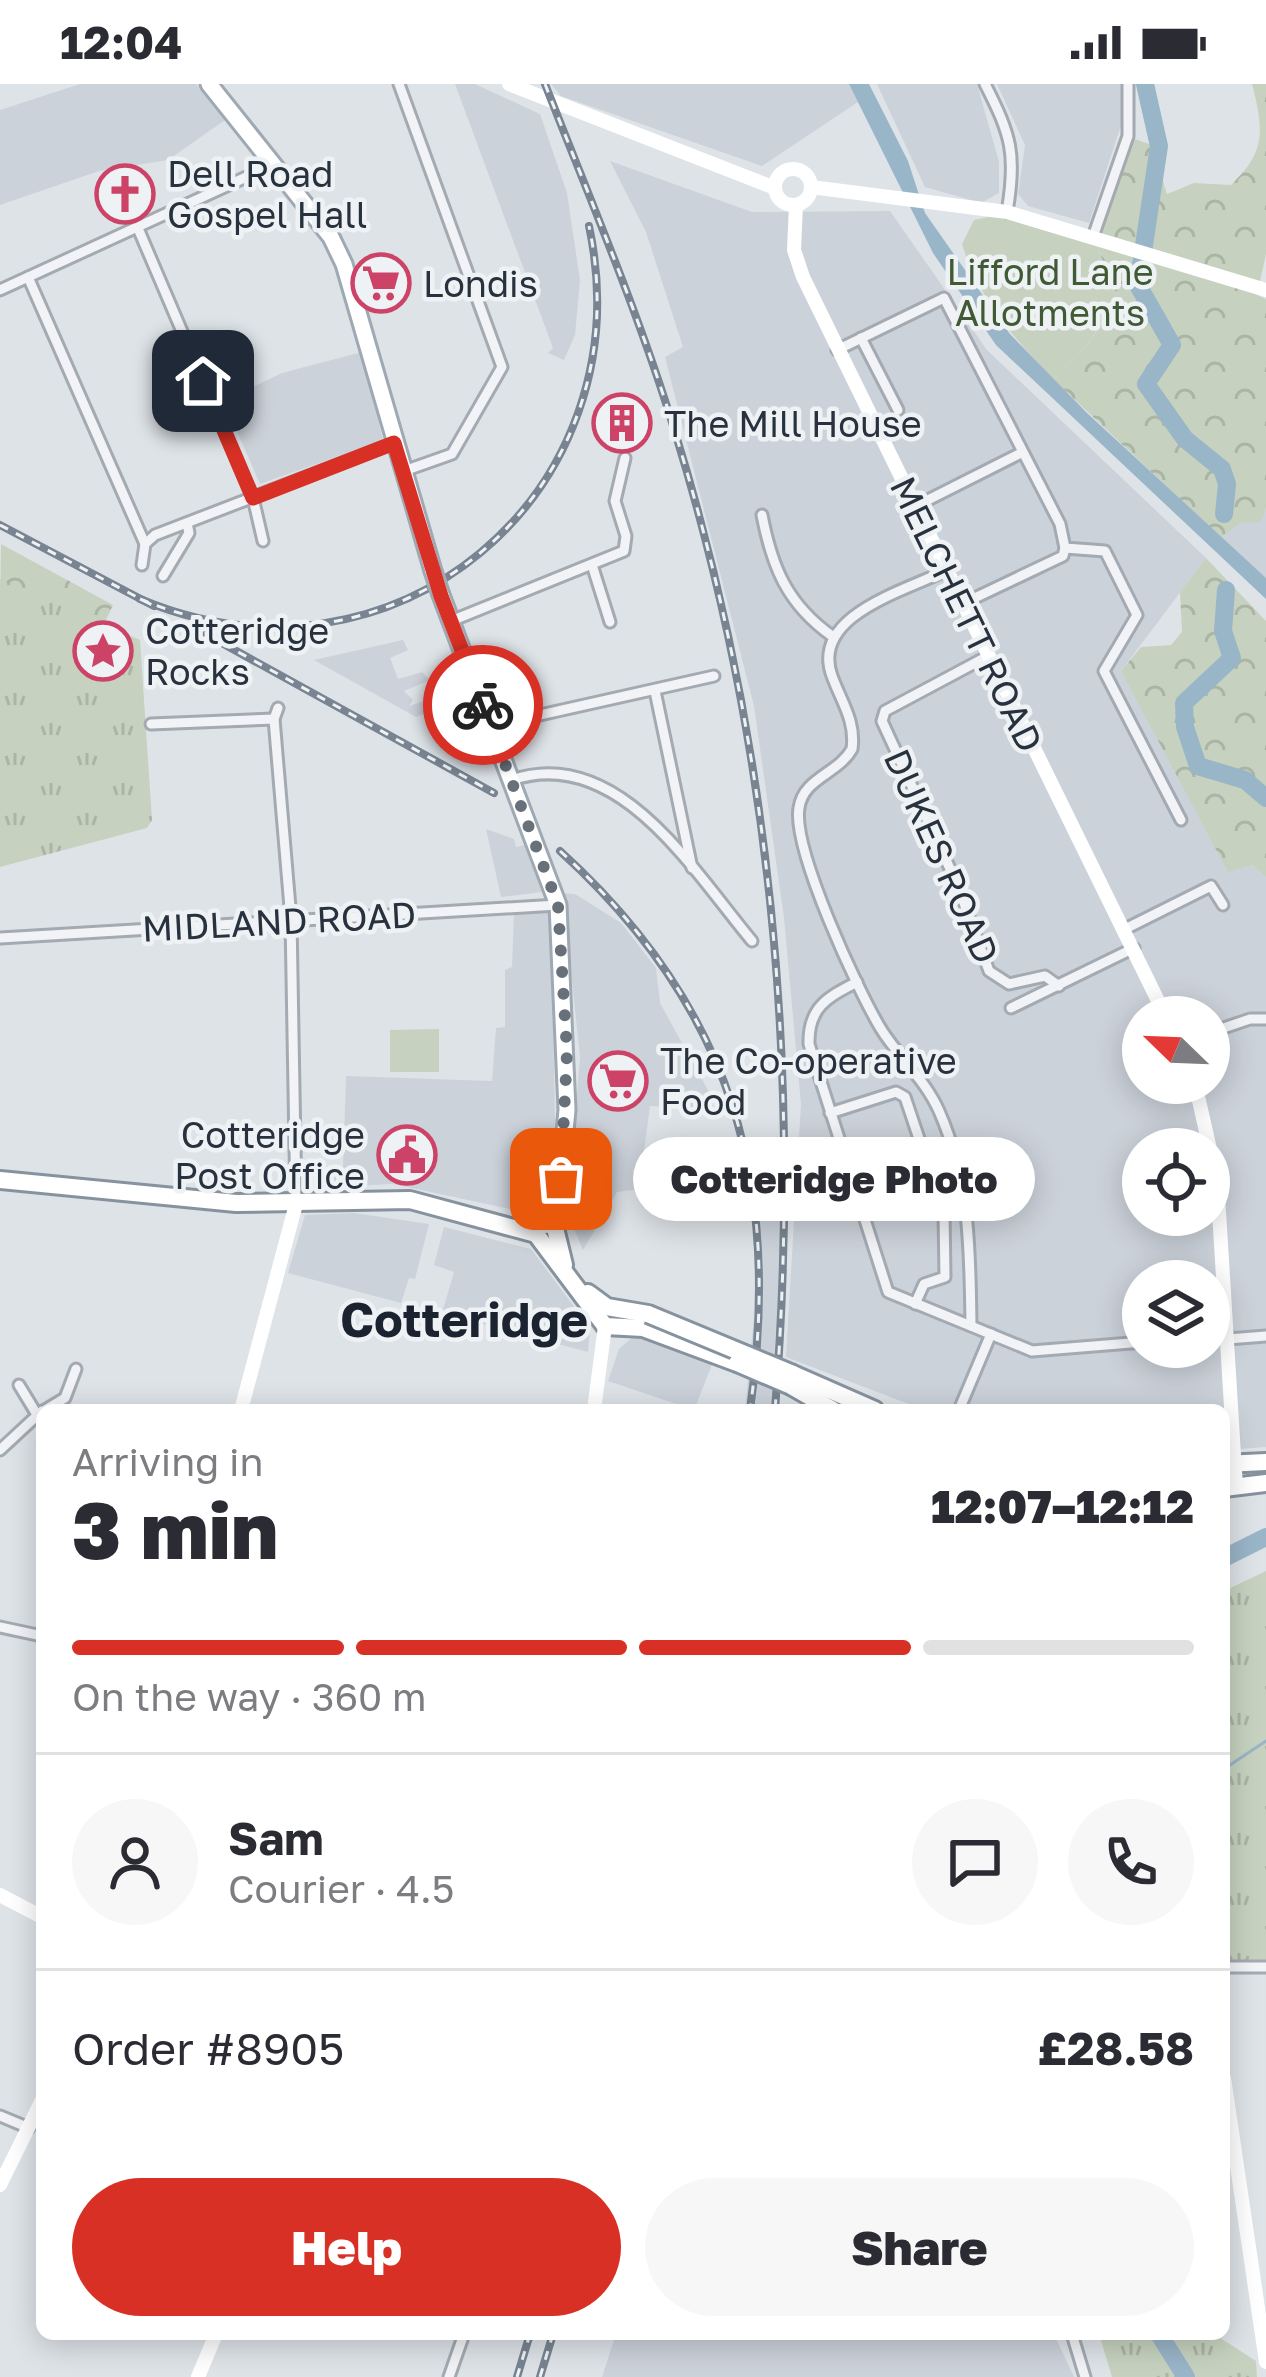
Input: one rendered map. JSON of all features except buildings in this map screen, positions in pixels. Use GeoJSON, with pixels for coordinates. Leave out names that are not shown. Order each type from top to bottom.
{"type":"FeatureCollection","features":[{"type":"Feature","properties":{"kind":"highway"},"geometry":{"type":"LineString","coordinates":[[0,1180],[296,1204],[388,1197],[518,1228],[546,1230],[571,1279],[607,1317],[857,1404]]}},
{"type":"Feature","properties":{"kind":"highway"},"geometry":{"type":"LineString","coordinates":[[607,1317],[648,1314],[767,1363],[825,1404]]}},
{"type":"Feature","properties":{"kind":"highway"},"geometry":{"type":"LineString","coordinates":[[1230,1463],[1266,1462]]}},
{"type":"Feature","properties":{"kind":"highway"},"geometry":{"type":"LineString","coordinates":[[1230,1488],[1266,1483]]}},
{"type":"Feature","properties":{"kind":"main road"},"geometry":{"type":"LineString","coordinates":[[209,84],[331,237],[344,264],[441,596],[558,905],[567,1052],[560,1196],[546,1230]]}},
{"type":"Feature","properties":{"kind":"street"},"geometry":{"type":"LineString","coordinates":[[399,84],[502,367],[452,454],[404,471]]}},
{"type":"Feature","properties":{"kind":"street"},"geometry":{"type":"LineString","coordinates":[[509,84],[775,188],[782,201],[796,205],[811,188]]}},
{"type":"Feature","properties":{"kind":"street"},"geometry":{"type":"LineString","coordinates":[[985,84],[1009,131],[1015,164],[1007,212]]}},
{"type":"Feature","properties":{"kind":"street"},"geometry":{"type":"LineString","coordinates":[[1094,234],[1128,136],[1129,84]]}},
{"type":"Feature","properties":{"kind":"street"},"geometry":{"type":"LineString","coordinates":[[0,290],[270,166]]}},
{"type":"Feature","properties":{"kind":"street"},"geometry":{"type":"LineString","coordinates":[[775,188],[778,177],[793,170],[807,177],[811,188]]}},
{"type":"Feature","properties":{"kind":"street"},"geometry":{"type":"LineString","coordinates":[[811,188],[1007,212],[1094,234],[1266,290]]}},
{"type":"Feature","properties":{"kind":"street","name":"MELCHETT ROAD"},"geometry":{"type":"LineString","coordinates":[[796,205],[796,261],[1156,996]]}},
{"type":"Feature","properties":{"kind":"street"},"geometry":{"type":"LineString","coordinates":[[137,226],[253,498],[263,541]]}},
{"type":"Feature","properties":{"kind":"street"},"geometry":{"type":"LineString","coordinates":[[28,277],[145,544],[142,565]]}},
{"type":"Feature","properties":{"kind":"street"},"geometry":{"type":"LineString","coordinates":[[837,350],[944,298],[1060,524],[1063,556],[962,604]]}},
{"type":"Feature","properties":{"kind":"street"},"geometry":{"type":"LineString","coordinates":[[861,338],[898,410]]}},
{"type":"Feature","properties":{"kind":"street"},"geometry":{"type":"LineString","coordinates":[[145,544],[394,443]]}},
{"type":"Feature","properties":{"kind":"street"},"geometry":{"type":"LineString","coordinates":[[914,506],[1021,453]]}},
{"type":"Feature","properties":{"kind":"street"},"geometry":{"type":"LineString","coordinates":[[451,621],[593,568],[626,547],[615,501],[626,458]]}},
{"type":"Feature","properties":{"kind":"street"},"geometry":{"type":"LineString","coordinates":[[762,515],[771,559],[789,595],[832,635]]}},
{"type":"Feature","properties":{"kind":"street"},"geometry":{"type":"LineString","coordinates":[[163,576],[189,532],[188,523]]}},
{"type":"Feature","properties":{"kind":"street"},"geometry":{"type":"LineString","coordinates":[[1065,548],[1105,550],[1132,598],[1137,615],[1104,671],[1180,820]]}},
{"type":"Feature","properties":{"kind":"street"},"geometry":{"type":"LineString","coordinates":[[593,568],[610,622]]}},
{"type":"Feature","properties":{"kind":"street"},"geometry":{"type":"LineString","coordinates":[[945,571],[847,621],[832,635],[828,658],[850,718],[851,749],[840,765],[805,791],[798,820],[826,912],[857,982],[884,1033],[925,1083],[940,1114],[969,1210],[971,1325]]}},
{"type":"Feature","properties":{"kind":"street","name":"DUKES ROAD"},"geometry":{"type":"LineString","coordinates":[[988,656],[885,711],[882,721],[957,884],[989,971],[1009,984],[1045,976],[1059,986]]}},
{"type":"Feature","properties":{"kind":"street"},"geometry":{"type":"LineString","coordinates":[[491,727],[714,676]]}},
{"type":"Feature","properties":{"kind":"street"},"geometry":{"type":"LineString","coordinates":[[655,691],[693,870]]}},
{"type":"Feature","properties":{"kind":"street"},"geometry":{"type":"LineString","coordinates":[[151,724],[276,713],[291,919],[296,1204],[244,1404]]}},
{"type":"Feature","properties":{"kind":"street"},"geometry":{"type":"LineString","coordinates":[[512,780],[528,774],[579,775],[612,789],[693,870],[752,940]]}},
{"type":"Feature","properties":{"kind":"street"},"geometry":{"type":"LineString","coordinates":[[1125,928],[1211,886],[1222,905]]}},
{"type":"Feature","properties":{"kind":"street","name":"MIDLAND ROAD"},"geometry":{"type":"LineString","coordinates":[[0,938],[558,905]]}},
{"type":"Feature","properties":{"kind":"street","name":"DUKES ROAD"},"geometry":{"type":"LineString","coordinates":[[1011,1008],[1134,948]]}},
{"type":"Feature","properties":{"kind":"street"},"geometry":{"type":"LineString","coordinates":[[857,982],[826,998],[811,1017],[809,1044],[888,1292],[1045,1352],[1122,1344]]}},
{"type":"Feature","properties":{"kind":"street"},"geometry":{"type":"LineString","coordinates":[[1230,1025],[1250,1018],[1266,1019]]}},
{"type":"Feature","properties":{"kind":"street"},"geometry":{"type":"LineString","coordinates":[[830,1113],[896,1092],[905,1097],[944,1213],[945,1277],[924,1284],[915,1304]]}},
{"type":"Feature","properties":{"kind":"street"},"geometry":{"type":"LineString","coordinates":[[1201,1104],[1213,1144],[1222,1260]]}},
{"type":"Feature","properties":{"kind":"street"},"geometry":{"type":"LineString","coordinates":[[595,1404],[607,1317]]}},
{"type":"Feature","properties":{"kind":"street"},"geometry":{"type":"LineString","coordinates":[[962,1404],[991,1334]]}},
{"type":"Feature","properties":{"kind":"street"},"geometry":{"type":"LineString","coordinates":[[1230,1337],[1266,1336]]}},
{"type":"Feature","properties":{"kind":"street"},"geometry":{"type":"LineString","coordinates":[[1228,1368],[1229,1404]]}},
{"type":"Feature","properties":{"kind":"street"},"geometry":{"type":"LineString","coordinates":[[54,1404],[65,1398],[76,1369]]}},
{"type":"Feature","properties":{"kind":"street"},"geometry":{"type":"LineString","coordinates":[[19,1385],[36,1405]]}},
{"type":"Feature","properties":{"kind":"street"},"geometry":{"type":"LineString","coordinates":[[1,1445],[36,1415]]}},
{"type":"Feature","properties":{"kind":"street"},"geometry":{"type":"LineString","coordinates":[[1230,1463],[1230,1488]]}},
{"type":"Feature","properties":{"kind":"street"},"geometry":{"type":"LineString","coordinates":[[0,1627],[36,1635]]}},
{"type":"Feature","properties":{"kind":"street"},"geometry":{"type":"LineString","coordinates":[[0,1895],[36,1914]]}},
{"type":"Feature","properties":{"kind":"street"},"geometry":{"type":"LineString","coordinates":[[1230,1967],[1266,1967]]}},
{"type":"Feature","properties":{"kind":"street"},"geometry":{"type":"LineString","coordinates":[[0,2185],[36,2113]]}},
{"type":"Feature","properties":{"kind":"street"},"geometry":{"type":"LineString","coordinates":[[0,2116],[29,2128]]}},
{"type":"Feature","properties":{"kind":"street"},"geometry":{"type":"LineString","coordinates":[[1230,2119],[1266,2362]]}},
{"type":"Feature","properties":{"kind":"street"},"geometry":{"type":"LineString","coordinates":[[198,2377],[213,2340]]}},
{"type":"Feature","properties":{"kind":"street"},"geometry":{"type":"LineString","coordinates":[[449,2377],[462,2340]]}},
{"type":"Feature","properties":{"kind":"street"},"geometry":{"type":"LineString","coordinates":[[1074,2340],[1085,2377]]}},
{"type":"Feature","properties":{"kind":"shaded area"},"geometry":{"type":"Polygon","coordinates":[[[80,84],[196,84],[225,120],[168,160],[99,171],[0,205],[0,110],[80,84]]]}},
{"type":"Feature","properties":{"kind":"shaded area"},"geometry":{"type":"Polygon","coordinates":[[[455,84],[475,84],[540,114],[567,193],[580,280],[575,335],[564,360],[548,353],[553,348],[455,84]]]}},
{"type":"Feature","properties":{"kind":"shaded area"},"geometry":{"type":"Polygon","coordinates":[[[551,84],[849,84],[858,102],[762,166],[561,96],[551,84]]]}},
{"type":"Feature","properties":{"kind":"shaded area"},"geometry":{"type":"Polygon","coordinates":[[[877,84],[977,84],[999,162],[999,193],[981,203],[925,187],[877,84]]]}},
{"type":"Feature","properties":{"kind":"shaded area"},"geometry":{"type":"Polygon","coordinates":[[[997,84],[1122,84],[1126,110],[1089,223],[1028,206],[1018,194],[1025,145],[997,84]]]}},
{"type":"Feature","properties":{"kind":"shaded area"},"geometry":{"type":"Polygon","coordinates":[[[610,161],[752,212],[890,211],[987,350],[1206,558],[1121,671],[1252,865],[1266,877],[1266,1447],[1230,1450],[1230,1404],[908,1404],[786,1357],[801,1104],[784,918],[754,706],[665,357],[683,347],[646,232],[610,161]]]}},
{"type":"Feature","properties":{"kind":"shaded area"},"geometry":{"type":"Polygon","coordinates":[[[362,352],[383,440],[260,484],[224,401],[282,373],[362,352]]]}},
{"type":"Feature","properties":{"kind":"shaded area"},"geometry":{"type":"Polygon","coordinates":[[[1266,508],[1266,578],[1221,538],[1241,523],[1261,521],[1266,508]]]}},
{"type":"Feature","properties":{"kind":"shaded area"},"geometry":{"type":"Polygon","coordinates":[[[403,640],[408,650],[390,658],[398,679],[422,672],[430,680],[404,691],[413,700],[409,706],[436,697],[440,708],[416,717],[314,660],[403,640]]]}},
{"type":"Feature","properties":{"kind":"shaded area"},"geometry":{"type":"Polygon","coordinates":[[[486,829],[514,839],[516,847],[524,845],[542,892],[501,897],[486,829]]]}},
{"type":"Feature","properties":{"kind":"shaded area"},"geometry":{"type":"Polygon","coordinates":[[[563,893],[575,894],[621,923],[656,968],[660,1003],[709,1092],[713,1109],[650,1106],[639,1189],[617,1192],[583,1250],[573,1226],[570,1178],[580,1058],[563,893]]]}},
{"type":"Feature","properties":{"kind":"shaded area"},"geometry":{"type":"Polygon","coordinates":[[[551,907],[555,1121],[550,1180],[538,1215],[393,1184],[305,1188],[305,1169],[343,1168],[346,1076],[492,1081],[496,1028],[505,1027],[505,970],[512,967],[514,912],[551,907]]]}},
{"type":"Feature","properties":{"kind":"shaded area"},"geometry":{"type":"Polygon","coordinates":[[[747,1166],[791,1167],[777,1404],[746,1404],[759,1265],[747,1166]]]}},
{"type":"Feature","properties":{"kind":"shaded area"},"geometry":{"type":"Polygon","coordinates":[[[354,1213],[429,1224],[415,1279],[409,1278],[401,1303],[288,1273],[305,1215],[354,1213]]]}},
{"type":"Feature","properties":{"kind":"shaded area"},"geometry":{"type":"Polygon","coordinates":[[[444,1227],[531,1249],[590,1328],[588,1352],[442,1313],[454,1272],[434,1265],[444,1227]]]}},
{"type":"Feature","properties":{"kind":"shaded area"},"geometry":{"type":"Polygon","coordinates":[[[636,1334],[713,1362],[696,1404],[676,1404],[608,1381],[619,1349],[636,1334]]]}},
{"type":"Feature","properties":{"kind":"shaded area"},"geometry":{"type":"Polygon","coordinates":[[[614,2340],[1057,2340],[1074,2377],[602,2377],[614,2340]]]}},
{"type":"Feature","properties":{"kind":"green space"},"geometry":{"type":"Polygon","coordinates":[[[1252,84],[1266,84],[1266,254],[1257,295],[1266,299],[1266,508],[1261,522],[1241,523],[1221,538],[1054,380],[1089,343],[1115,301],[1098,246],[1132,138],[1152,145],[1167,194],[1194,183],[1231,185],[1251,162],[1259,140],[1252,84]]]}},
{"type":"Feature","properties":{"kind":"green space","name":"Lifford Lane Allotments"},"geometry":{"type":"Polygon","coordinates":[[[998,215],[1098,246],[1115,300],[1089,343],[1054,380],[988,301],[962,244],[974,220],[998,215]]]}},
{"type":"Feature","properties":{"kind":"green space"},"geometry":{"type":"Polygon","coordinates":[[[1,544],[113,605],[87,660],[0,617],[1,544]]]}},
{"type":"Feature","properties":{"kind":"green space"},"geometry":{"type":"Polygon","coordinates":[[[1206,558],[1266,621],[1266,877],[1252,865],[1228,872],[1121,671],[1141,647],[1171,645],[1182,632],[1180,592],[1206,558]]]}},
{"type":"Feature","properties":{"kind":"green space"},"geometry":{"type":"Polygon","coordinates":[[[0,579],[140,640],[152,820],[147,828],[0,867],[0,579]]]}},
{"type":"Feature","properties":{"kind":"green space"},"geometry":{"type":"Polygon","coordinates":[[[439,1029],[439,1072],[390,1072],[390,1030],[439,1029]]]}},
{"type":"Feature","properties":{"kind":"green space"},"geometry":{"type":"Polygon","coordinates":[[[1266,1571],[1266,1961],[1230,1961],[1230,1588],[1266,1571]]]}},
{"type":"Feature","properties":{"kind":"green space"},"geometry":{"type":"Polygon","coordinates":[[[1101,2340],[1223,2340],[1256,2361],[1257,2377],[1112,2377],[1101,2340]]]}},
{"type":"Feature","properties":{"kind":"water"},"geometry":{"type":"Polygon","coordinates":[[[849,84],[869,84],[908,161],[925,213],[1010,334],[1087,413],[1266,578],[1266,599],[996,345],[933,253],[849,84]]]}},
{"type":"Feature","properties":{"kind":"waterway"},"geometry":{"type":"LineString","coordinates":[[1145,84],[1159,146],[1138,285],[1172,345],[1146,384],[1185,439],[1222,469],[1227,484],[1224,514]]}},
{"type":"Feature","properties":{"kind":"waterway"},"geometry":{"type":"LineString","coordinates":[[1226,590],[1223,631],[1232,658],[1184,703],[1185,727],[1198,766],[1245,780],[1266,798]]}},
{"type":"Feature","properties":{"kind":"waterway"},"geometry":{"type":"LineString","coordinates":[[1230,1555],[1266,1537]]}},
{"type":"Feature","properties":{"kind":"waterway"},"geometry":{"type":"LineString","coordinates":[[1230,1765],[1266,1741]]}},
{"type":"Feature","properties":{"kind":"waterway"},"geometry":{"type":"LineString","coordinates":[[1163,2340],[1186,2377]]}},
{"type":"Feature","properties":{"kind":"railway"},"geometry":{"type":"LineString","coordinates":[[545,84],[661,388],[708,552],[736,673],[757,794],[781,1039],[784,1163],[775,1404]]}},
{"type":"Feature","properties":{"kind":"railway"},"geometry":{"type":"LineString","coordinates":[[140,599],[234,624],[324,623],[408,598],[480,553],[538,490],[578,412],[596,323],[589,226]]}},
{"type":"Feature","properties":{"kind":"railway"},"geometry":{"type":"LineString","coordinates":[[0,525],[154,606]]}},
{"type":"Feature","properties":{"kind":"railway"},"geometry":{"type":"LineString","coordinates":[[191,626],[494,793]]}},
{"type":"Feature","properties":{"kind":"railway"},"geometry":{"type":"LineString","coordinates":[[560,851],[619,911],[667,973],[705,1037],[732,1104],[750,1175],[758,1249],[758,1327],[751,1404]]}},
{"type":"Feature","properties":{"kind":"railway"},"geometry":{"type":"LineString","coordinates":[[517,2377],[528,2340]]}},
{"type":"Feature","properties":{"kind":"railway"},"geometry":{"type":"LineString","coordinates":[[540,2377],[551,2340]]}},
{"type":"Feature","properties":{"kind":"way so far"},"geometry":{"type":"LineString","coordinates":[[483,705],[550,872],[558,905],[567,1052],[561,1179]]}},
{"type":"Feature","properties":{"kind":"place","name":"Dell Road Gospel Hall"},"geometry":{"type":"Point","coordinates":[125,194]}},
{"type":"Feature","properties":{"kind":"place","name":"Londis"},"geometry":{"type":"Point","coordinates":[381,283]}},
{"type":"Feature","properties":{"kind":"place","name":"The Mill House"},"geometry":{"type":"Point","coordinates":[622,423]}},
{"type":"Feature","properties":{"kind":"place","name":"Cotteridge Rocks"},"geometry":{"type":"Point","coordinates":[103,651]}},
{"type":"Feature","properties":{"kind":"place","name":"The Co-operative Food"},"geometry":{"type":"Point","coordinates":[618,1081]}},
{"type":"Feature","properties":{"kind":"place","name":"Cotteridge Post Office"},"geometry":{"type":"Point","coordinates":[407,1155]}},
{"type":"Feature","properties":{"kind":"place","name":"Cotteridge Photo"},"geometry":{"type":"Point","coordinates":[561,1179]}},
{"type":"Feature","properties":{"kind":"district","name":"Cotteridge"},"geometry":{"type":"Point","coordinates":[464,1319]}},
{"type":"Feature","properties":{"kind":"route"},"geometry":{"type":"LineString","coordinates":[[203,381],[253,498],[394,443],[441,596],[483,705]]}}]}
